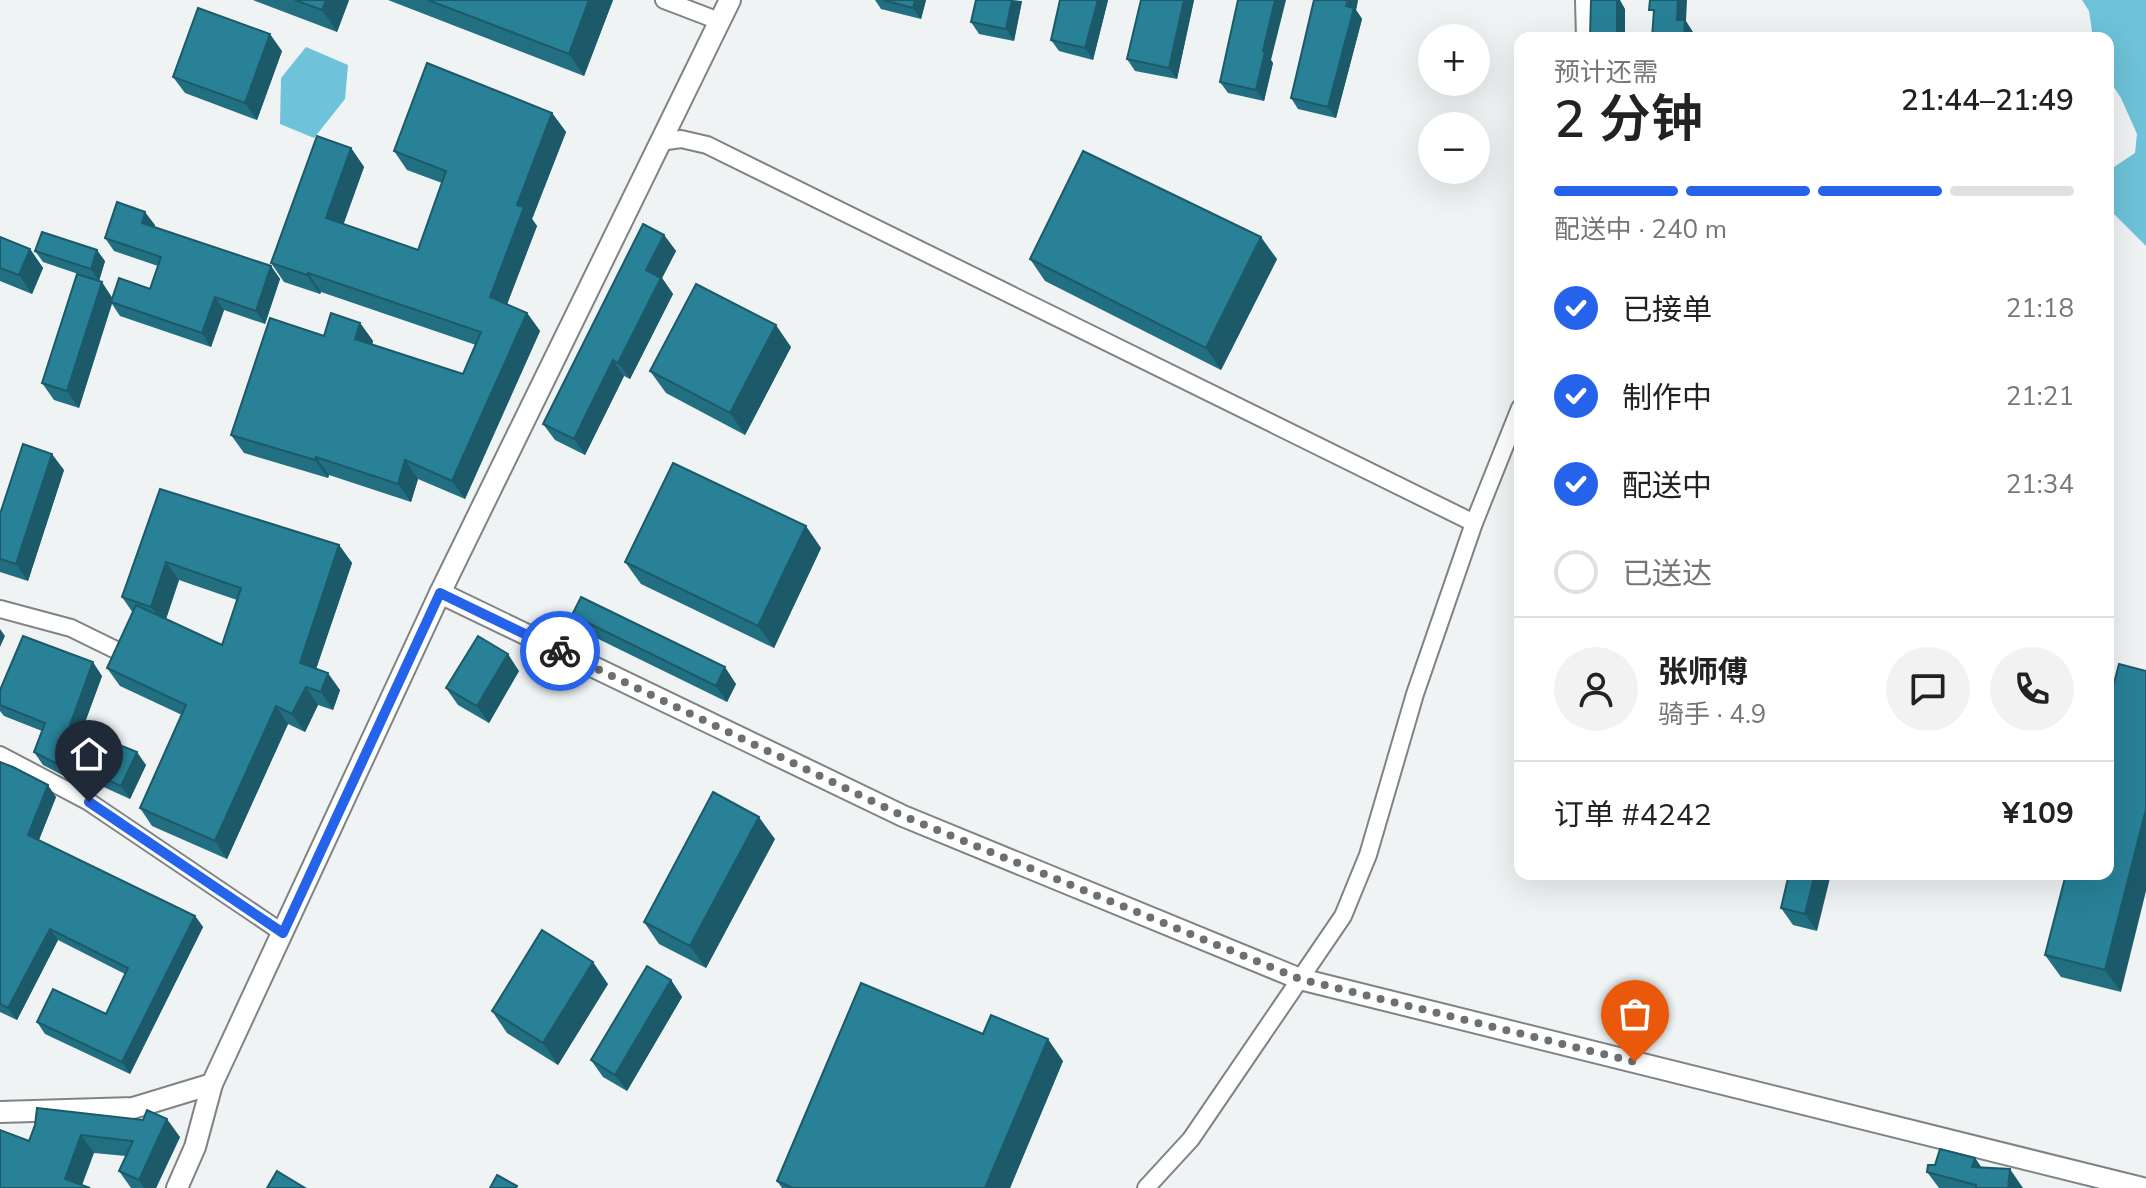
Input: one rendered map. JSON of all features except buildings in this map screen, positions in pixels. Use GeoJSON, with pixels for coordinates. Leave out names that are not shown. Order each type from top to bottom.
{"type":"FeatureCollection","features":[{"type":"Feature","properties":{"kind":"street"},"geometry":{"type":"LineString","coordinates":[[664,0],[719,21]]}},
{"type":"Feature","properties":{"kind":"street"},"geometry":{"type":"LineString","coordinates":[[177,1188],[195,1147],[212,1084],[440,593],[730,0]]}},
{"type":"Feature","properties":{"kind":"street"},"geometry":{"type":"LineString","coordinates":[[1584,0],[1585,32]]}},
{"type":"Feature","properties":{"kind":"street"},"geometry":{"type":"LineString","coordinates":[[660,142],[681,139],[707,145],[1474,523]]}},
{"type":"Feature","properties":{"kind":"street"},"geometry":{"type":"LineString","coordinates":[[1146,1188],[1191,1139],[1343,916],[1368,855],[1415,694],[1474,523],[1514,423]]}},
{"type":"Feature","properties":{"kind":"street"},"geometry":{"type":"LineString","coordinates":[[440,593],[903,816],[1300,979],[2142,1188]]}},
{"type":"Feature","properties":{"kind":"street"},"geometry":{"type":"LineString","coordinates":[[0,609],[71,628],[122,653]]}},
{"type":"Feature","properties":{"kind":"street"},"geometry":{"type":"LineString","coordinates":[[0,755],[89,802],[283,933]]}},
{"type":"Feature","properties":{"kind":"street"},"geometry":{"type":"LineString","coordinates":[[0,1112],[133,1108],[212,1084]]}},
{"type":"Feature","properties":{"kind":"water"},"geometry":{"type":"Polygon","coordinates":[[[2082,0],[2146,0],[2146,246],[2114,214],[2114,167],[2135,153],[2137,134],[2114,87],[2114,32],[2092,32],[2089,11],[2082,0]]]}},
{"type":"Feature","properties":{"kind":"water"},"geometry":{"type":"Polygon","coordinates":[[[306,47],[348,65],[345,99],[314,138],[280,124],[281,78],[306,47]]]}},
{"type":"Feature","properties":{"kind":"way so far"},"geometry":{"type":"LineString","coordinates":[[560,651],[903,816],[1300,979],[1635,1062]]}},
{"type":"Feature","properties":{"kind":"route"},"geometry":{"type":"LineString","coordinates":[[89,802],[283,933],[440,593],[560,651]]}}]}
